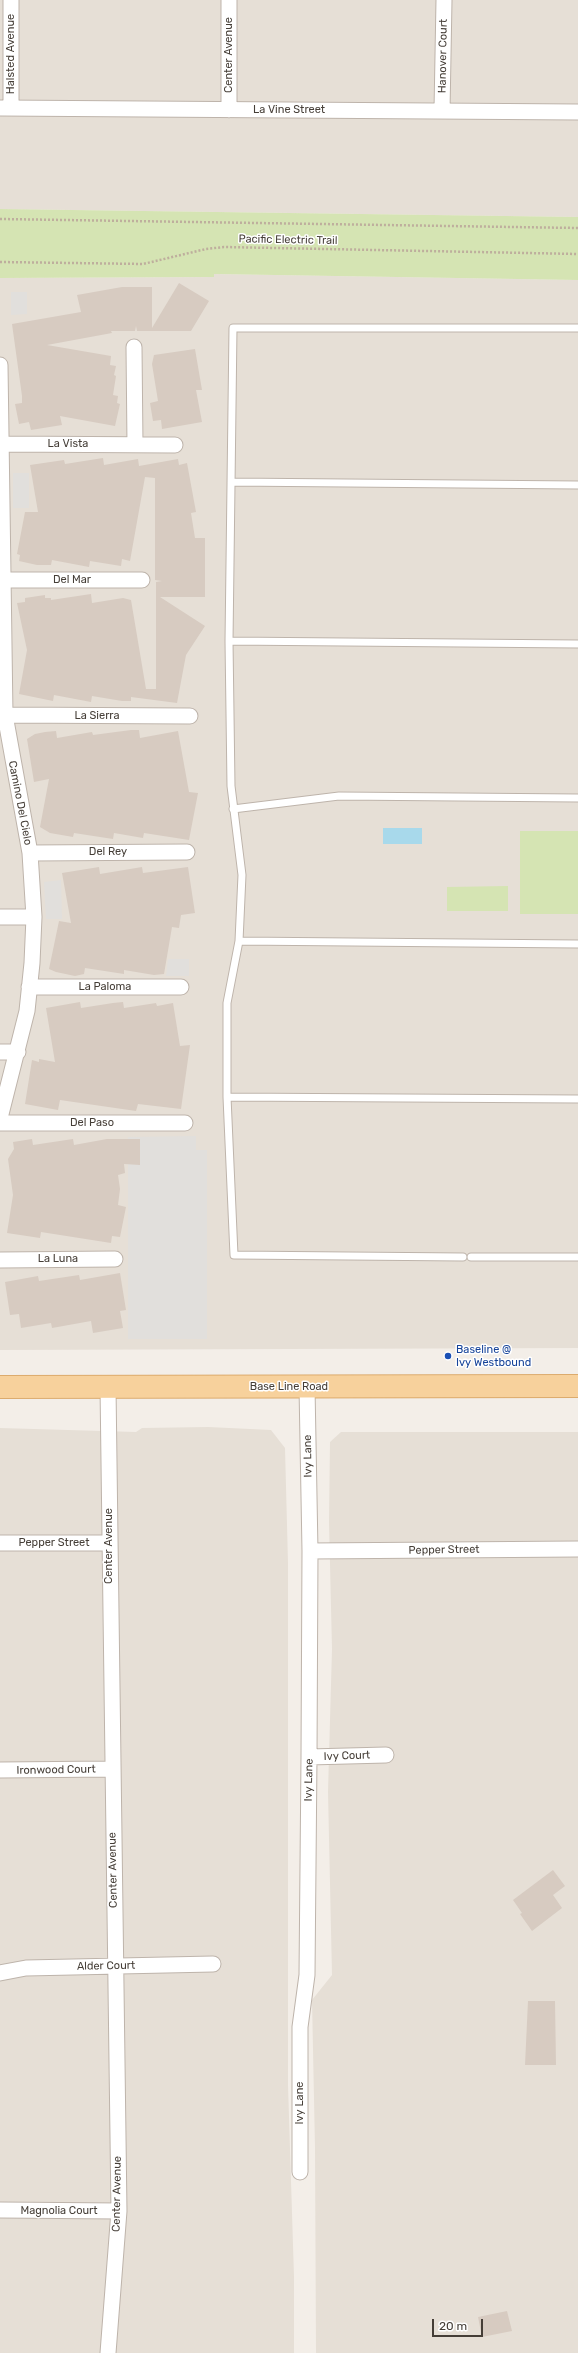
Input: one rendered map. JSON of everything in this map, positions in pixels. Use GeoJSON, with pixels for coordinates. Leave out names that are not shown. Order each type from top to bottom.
{"type":"FeatureCollection","features":[{"type":"Feature","properties":{"kind":"main road","name":"Base Line Road"},"geometry":{"type":"LineString","coordinates":[[0,1386],[578,1386]]}},
{"type":"Feature","properties":{"kind":"street","name":"Halsted Avenue"},"geometry":{"type":"LineString","coordinates":[[5,108],[11,0]]}},
{"type":"Feature","properties":{"kind":"street","name":"Center Avenue"},"geometry":{"type":"LineString","coordinates":[[229,0],[229,110]]}},
{"type":"Feature","properties":{"kind":"street","name":"Hanover Court"},"geometry":{"type":"LineString","coordinates":[[442,111],[444,0]]}},
{"type":"Feature","properties":{"kind":"street","name":"La Vine Street"},"geometry":{"type":"LineString","coordinates":[[5,108],[578,112]]}},
{"type":"Feature","properties":{"kind":"street"},"geometry":{"type":"LineString","coordinates":[[134,347],[135,445]]}},
{"type":"Feature","properties":{"kind":"street","name":"Camino Del Cielo"},"geometry":{"type":"LineString","coordinates":[[0,365],[5,715],[30,853],[34,916],[29,987],[18,1052],[0,1118]]}},
{"type":"Feature","properties":{"kind":"street","name":"La Vista"},"geometry":{"type":"LineString","coordinates":[[1,444],[175,445]]}},
{"type":"Feature","properties":{"kind":"street","name":"Del Mar"},"geometry":{"type":"LineString","coordinates":[[2,580],[142,580]]}},
{"type":"Feature","properties":{"kind":"street","name":"La Sierra"},"geometry":{"type":"LineString","coordinates":[[5,715],[190,716]]}},
{"type":"Feature","properties":{"kind":"street","name":"Del Rey"},"geometry":{"type":"LineString","coordinates":[[30,853],[187,852]]}},
{"type":"Feature","properties":{"kind":"street"},"geometry":{"type":"LineString","coordinates":[[0,917],[34,916]]}},
{"type":"Feature","properties":{"kind":"street","name":"La Paloma"},"geometry":{"type":"LineString","coordinates":[[29,987],[181,988]]}},
{"type":"Feature","properties":{"kind":"street"},"geometry":{"type":"LineString","coordinates":[[0,1052],[18,1052]]}},
{"type":"Feature","properties":{"kind":"street","name":"Del Paso"},"geometry":{"type":"LineString","coordinates":[[0,1123],[184,1123]]}},
{"type":"Feature","properties":{"kind":"street","name":"La Luna"},"geometry":{"type":"LineString","coordinates":[[0,1260],[115,1259]]}},
{"type":"Feature","properties":{"kind":"street","name":"Center Avenue"},"geometry":{"type":"LineString","coordinates":[[108,1387],[111,1769],[119,2211],[108,2353]]}},
{"type":"Feature","properties":{"kind":"street","name":"Ivy Lane"},"geometry":{"type":"LineString","coordinates":[[300,2172],[300,2027],[307,1975],[309,1757],[310,1551],[307,1387]]}},
{"type":"Feature","properties":{"kind":"street","name":"Pepper Street"},"geometry":{"type":"LineString","coordinates":[[0,1543],[109,1543]]}},
{"type":"Feature","properties":{"kind":"street","name":"Pepper Street"},"geometry":{"type":"LineString","coordinates":[[310,1551],[578,1549]]}},
{"type":"Feature","properties":{"kind":"street","name":"Ivy Court"},"geometry":{"type":"LineString","coordinates":[[309,1757],[386,1755]]}},
{"type":"Feature","properties":{"kind":"street","name":"Ironwood Court"},"geometry":{"type":"LineString","coordinates":[[0,1770],[111,1769]]}},
{"type":"Feature","properties":{"kind":"street","name":"Alder Court"},"geometry":{"type":"LineString","coordinates":[[0,1974],[26,1968],[213,1964]]}},
{"type":"Feature","properties":{"kind":"street","name":"Magnolia Court"},"geometry":{"type":"LineString","coordinates":[[0,2210],[119,2211]]}},
{"type":"Feature","properties":{"kind":"lane"},"geometry":{"type":"LineString","coordinates":[[463,1257],[234,1255],[227,1097],[227,1003],[239,941],[242,875],[231,786],[229,641],[233,328],[578,328]]}},
{"type":"Feature","properties":{"kind":"lane"},"geometry":{"type":"LineString","coordinates":[[231,482],[578,485]]}},
{"type":"Feature","properties":{"kind":"lane"},"geometry":{"type":"LineString","coordinates":[[229,641],[578,644]]}},
{"type":"Feature","properties":{"kind":"lane"},"geometry":{"type":"LineString","coordinates":[[233,810],[339,796],[578,798]]}},
{"type":"Feature","properties":{"kind":"lane"},"geometry":{"type":"LineString","coordinates":[[239,941],[578,944]]}},
{"type":"Feature","properties":{"kind":"lane"},"geometry":{"type":"LineString","coordinates":[[227,1097],[578,1099]]}},
{"type":"Feature","properties":{"kind":"lane"},"geometry":{"type":"LineString","coordinates":[[471,1257],[578,1257]]}},
{"type":"Feature","properties":{"kind":"path","name":"Pacific Electric Trail"},"geometry":{"type":"LineString","coordinates":[[0,219],[578,228]]}},
{"type":"Feature","properties":{"kind":"path","name":"Pacific Electric Trail"},"geometry":{"type":"LineString","coordinates":[[0,262],[143,264],[206,249],[224,247],[578,254]]}},
{"type":"Feature","properties":{"kind":"shaded area"},"geometry":{"type":"Polygon","coordinates":[[[0,0],[578,0],[578,217],[0,209],[0,0]]]}},
{"type":"Feature","properties":{"kind":"shaded area"},"geometry":{"type":"Polygon","coordinates":[[[214,274],[578,280],[578,1348],[0,1350],[0,278],[214,277],[214,274]]]}},
{"type":"Feature","properties":{"kind":"shaded area"},"geometry":{"type":"Polygon","coordinates":[[[11,292],[27,292],[27,314],[11,315],[11,292]]]}},
{"type":"Feature","properties":{"kind":"shaded area"},"geometry":{"type":"Polygon","coordinates":[[[13,473],[29,473],[29,508],[13,508],[13,473]]]}},
{"type":"Feature","properties":{"kind":"shaded area"},"geometry":{"type":"Polygon","coordinates":[[[61,880],[62,919],[46,919],[44,882],[61,880]]]}},
{"type":"Feature","properties":{"kind":"shaded area"},"geometry":{"type":"Polygon","coordinates":[[[168,959],[189,959],[189,976],[166,976],[168,959]]]}},
{"type":"Feature","properties":{"kind":"shaded area"},"geometry":{"type":"Polygon","coordinates":[[[196,1136],[196,1150],[207,1150],[207,1339],[128,1339],[128,1137],[196,1136]]]}},
{"type":"Feature","properties":{"kind":"shaded area"},"geometry":{"type":"Polygon","coordinates":[[[208,1427],[271,1430],[285,1448],[288,1563],[288,2085],[294,2277],[294,2353],[0,2353],[0,1428],[136,1432],[142,1428],[208,1427]]]}},
{"type":"Feature","properties":{"kind":"shaded area"},"geometry":{"type":"Polygon","coordinates":[[[341,1432],[578,1432],[578,2353],[316,2353],[315,2148],[312,2000],[332,1975],[328,1792],[332,1649],[329,1522],[330,1442],[341,1432]]]}},
{"type":"Feature","properties":{"kind":"green space"},"geometry":{"type":"Polygon","coordinates":[[[0,209],[578,217],[578,280],[214,274],[214,277],[0,278],[0,209]]]}},
{"type":"Feature","properties":{"kind":"green space"},"geometry":{"type":"Polygon","coordinates":[[[520,831],[578,831],[578,914],[520,914],[520,831]]]}},
{"type":"Feature","properties":{"kind":"green space"},"geometry":{"type":"Polygon","coordinates":[[[508,886],[508,911],[447,911],[447,887],[508,886]]]}},
{"type":"Feature","properties":{"kind":"water"},"geometry":{"type":"Polygon","coordinates":[[[383,828],[422,828],[422,844],[383,844],[383,828]]]}},
{"type":"Feature","properties":{"kind":"building"},"geometry":{"type":"Polygon","coordinates":[[[179,283],[209,301],[191,331],[137,331],[136,326],[135,331],[111,331],[112,333],[47,345],[111,356],[110,365],[116,366],[113,395],[118,396],[117,403],[120,404],[115,426],[60,416],[62,425],[31,430],[29,422],[19,424],[15,404],[22,403],[22,396],[12,324],[81,312],[77,295],[122,287],[152,287],[152,328],[179,283]]]}},
{"type":"Feature","properties":{"kind":"building"},"geometry":{"type":"Polygon","coordinates":[[[195,349],[202,390],[196,390],[202,422],[162,429],[161,420],[153,421],[150,403],[158,401],[152,364],[154,355],[195,349]]]}},
{"type":"Feature","properties":{"kind":"building"},"geometry":{"type":"Polygon","coordinates":[[[103,458],[104,465],[138,459],[139,466],[178,459],[179,465],[187,463],[196,512],[191,513],[195,538],[205,538],[205,597],[160,597],[205,626],[186,655],[177,703],[131,697],[131,701],[122,701],[92,696],[91,702],[54,695],[53,701],[19,694],[27,650],[17,603],[25,602],[25,598],[45,595],[45,598],[51,598],[51,600],[91,594],[92,603],[123,598],[131,600],[146,689],[156,689],[156,582],[162,581],[155,580],[155,478],[145,477],[130,561],[122,559],[121,566],[90,561],[89,567],[52,560],[51,565],[37,565],[19,561],[20,555],[17,554],[25,512],[38,512],[30,465],[64,460],[65,464],[103,458]]]}},
{"type":"Feature","properties":{"kind":"building"},"geometry":{"type":"Polygon","coordinates":[[[139,730],[140,738],[178,731],[189,792],[198,793],[189,840],[144,833],[143,838],[114,833],[113,839],[74,833],[73,837],[50,833],[40,827],[49,779],[34,782],[27,739],[35,734],[56,731],[57,738],[92,732],[93,735],[139,730]]]}},
{"type":"Feature","properties":{"kind":"building"},"geometry":{"type":"Polygon","coordinates":[[[99,867],[100,874],[142,867],[143,873],[188,867],[195,913],[181,915],[179,928],[172,927],[164,974],[154,975],[124,970],[124,974],[85,968],[84,974],[75,976],[49,969],[59,921],[71,923],[62,873],[99,867]]]}},
{"type":"Feature","properties":{"kind":"building"},"geometry":{"type":"Polygon","coordinates":[[[80,1002],[81,1008],[123,1002],[124,1008],[156,1003],[157,1006],[173,1003],[180,1046],[190,1045],[181,1109],[138,1104],[136,1111],[60,1100],[58,1110],[25,1104],[32,1060],[39,1062],[39,1059],[55,1062],[46,1008],[80,1002]]]}},
{"type":"Feature","properties":{"kind":"building"},"geometry":{"type":"Polygon","coordinates":[[[32,1139],[33,1145],[73,1139],[74,1145],[107,1139],[140,1139],[140,1165],[124,1164],[125,1173],[118,1175],[120,1189],[118,1205],[126,1207],[120,1237],[112,1236],[111,1243],[41,1232],[40,1238],[7,1233],[13,1195],[8,1159],[14,1149],[13,1142],[32,1139]]]}},
{"type":"Feature","properties":{"kind":"building"},"geometry":{"type":"Polygon","coordinates":[[[120,1273],[126,1310],[120,1311],[123,1328],[93,1333],[91,1321],[52,1328],[51,1323],[21,1328],[19,1314],[10,1315],[5,1282],[38,1276],[39,1281],[79,1275],[80,1280],[120,1273]]]}},
{"type":"Feature","properties":{"kind":"building"},"geometry":{"type":"Polygon","coordinates":[[[553,1870],[565,1886],[553,1895],[562,1908],[532,1931],[520,1914],[522,1913],[513,1900],[553,1870]]]}},
{"type":"Feature","properties":{"kind":"building"},"geometry":{"type":"Polygon","coordinates":[[[528,2001],[555,2001],[556,2065],[525,2065],[528,2001]]]}},
{"type":"Feature","properties":{"kind":"building"},"geometry":{"type":"Polygon","coordinates":[[[507,2311],[512,2331],[482,2337],[478,2317],[507,2311]]]}},
{"type":"Feature","properties":{"kind":"place","name":"Baseline @ Ivy Westbound"},"geometry":{"type":"Point","coordinates":[448,1356]}}]}
